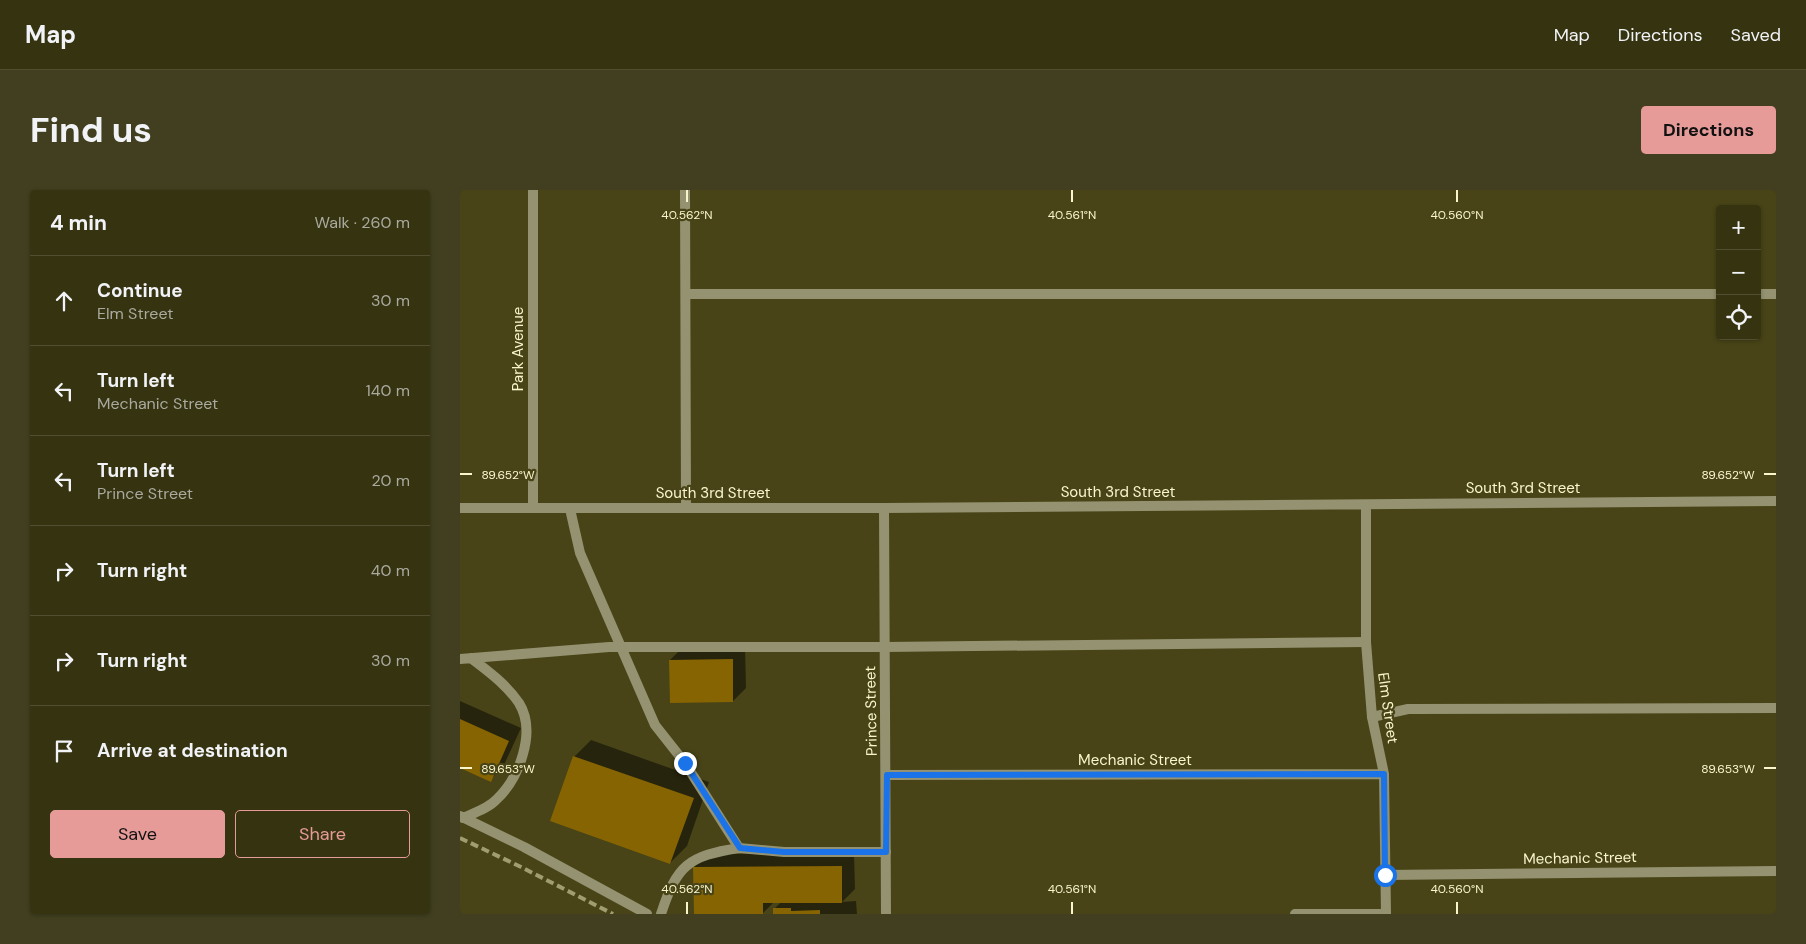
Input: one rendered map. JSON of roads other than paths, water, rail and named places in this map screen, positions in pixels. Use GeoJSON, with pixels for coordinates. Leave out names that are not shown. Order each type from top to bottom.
{"type":"FeatureCollection","features":[{"type":"Feature","properties":{"kind":"street","name":"Park Avenue"},"geometry":{"type":"LineString","coordinates":[[533,190],[533,508]]}},
{"type":"Feature","properties":{"kind":"street"},"geometry":{"type":"LineString","coordinates":[[685,190],[687,294],[686,508]]}},
{"type":"Feature","properties":{"kind":"street"},"geometry":{"type":"LineString","coordinates":[[687,294],[1716,294]]}},
{"type":"Feature","properties":{"kind":"street"},"geometry":{"type":"LineString","coordinates":[[1761,294],[1776,294]]}},
{"type":"Feature","properties":{"kind":"street","name":"South 3rd Street"},"geometry":{"type":"LineString","coordinates":[[460,508],[884,508],[1776,501]]}},
{"type":"Feature","properties":{"kind":"street","name":"Elm Street"},"geometry":{"type":"LineString","coordinates":[[1366,505],[1366,642],[1372,717],[1384,774],[1386,914]]}},
{"type":"Feature","properties":{"kind":"street","name":"Prince Street"},"geometry":{"type":"LineString","coordinates":[[884,508],[887,775],[886,914]]}},
{"type":"Feature","properties":{"kind":"street"},"geometry":{"type":"LineString","coordinates":[[570,509],[580,553],[655,725],[685,763],[740,848]]}},
{"type":"Feature","properties":{"kind":"street"},"geometry":{"type":"LineString","coordinates":[[460,659],[622,647],[886,647],[1366,642]]}},
{"type":"Feature","properties":{"kind":"street"},"geometry":{"type":"LineString","coordinates":[[461,817],[496,801],[511,782],[523,754],[526,729],[520,705],[501,681],[471,658]]}},
{"type":"Feature","properties":{"kind":"street"},"geometry":{"type":"LineString","coordinates":[[1372,717],[1408,709],[1776,708]]}},
{"type":"Feature","properties":{"kind":"street","name":"Mechanic Street"},"geometry":{"type":"LineString","coordinates":[[887,775],[1384,774]]}},
{"type":"Feature","properties":{"kind":"street"},"geometry":{"type":"LineString","coordinates":[[461,817],[524,847],[647,914]]}},
{"type":"Feature","properties":{"kind":"street"},"geometry":{"type":"LineString","coordinates":[[661,914],[670,888],[688,863],[707,853],[740,848],[784,852],[886,852]]}},
{"type":"Feature","properties":{"kind":"street","name":"Mechanic Street"},"geometry":{"type":"LineString","coordinates":[[1385,875],[1776,871]]}},
{"type":"Feature","properties":{"kind":"street"},"geometry":{"type":"LineString","coordinates":[[1295,914],[1386,914]]}},
{"type":"Feature","properties":{"kind":"railway"},"geometry":{"type":"LineString","coordinates":[[460,838],[613,914]]}}]}
